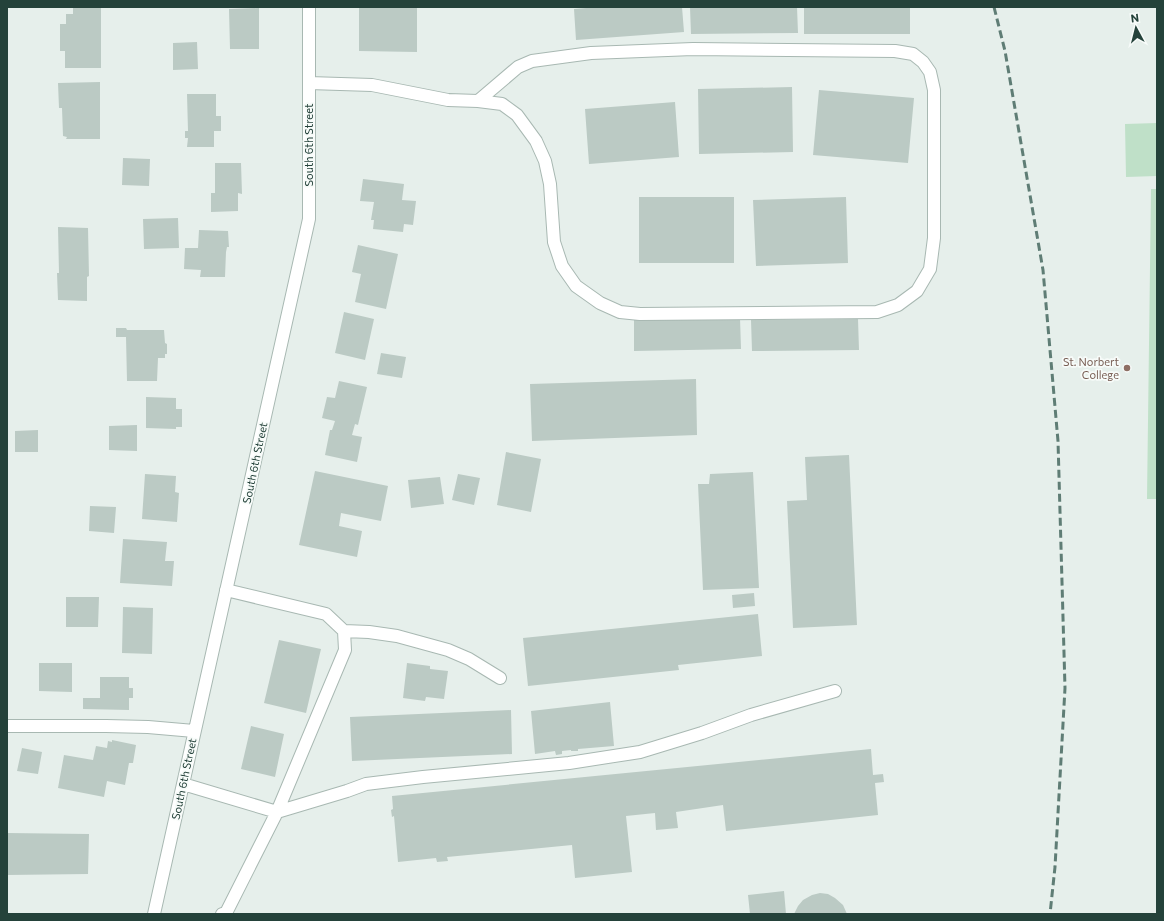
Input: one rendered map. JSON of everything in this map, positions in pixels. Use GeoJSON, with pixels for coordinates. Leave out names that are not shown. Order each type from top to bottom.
{"type":"FeatureCollection","features":[{"type":"Feature","properties":{"kind":"street","name":"South 6th Street"},"geometry":{"type":"LineString","coordinates":[[156,914],[194,731],[309,219],[309,7]]}},
{"type":"Feature","properties":{"kind":"street"},"geometry":{"type":"LineString","coordinates":[[309,82],[372,85],[448,100],[478,100],[502,104],[517,115],[536,141],[545,161],[549,176],[554,242],[562,266],[576,286],[600,303],[620,312],[640,314],[878,312],[898,306],[917,291],[930,269],[934,238],[934,90],[930,72],[923,62],[913,54],[895,51],[693,48],[590,53],[532,60],[518,67],[478,100]]}},
{"type":"Feature","properties":{"kind":"street"},"geometry":{"type":"LineString","coordinates":[[226,590],[326,614],[344,631],[369,632],[397,636],[448,650],[469,658],[500,678]]}},
{"type":"Feature","properties":{"kind":"street"},"geometry":{"type":"LineString","coordinates":[[222,914],[226,913],[244,880],[277,812],[345,650],[344,631]]}},
{"type":"Feature","properties":{"kind":"street"},"geometry":{"type":"LineString","coordinates":[[183,784],[277,812],[347,792],[366,784],[569,763],[640,752],[702,733],[751,715],[835,691]]}},
{"type":"Feature","properties":{"kind":"street"},"geometry":{"type":"LineString","coordinates":[[7,726],[134,726],[194,731]]}},
{"type":"Feature","properties":{"kind":"green space"},"geometry":{"type":"Polygon","coordinates":[[[1157,123],[1157,176],[1126,177],[1125,124],[1157,123]]]}},
{"type":"Feature","properties":{"kind":"green space"},"geometry":{"type":"Polygon","coordinates":[[[1151,189],[1157,189],[1157,499],[1147,499],[1151,189]]]}},
{"type":"Feature","properties":{"kind":"building"},"geometry":{"type":"Polygon","coordinates":[[[73,7],[101,7],[101,68],[65,68],[65,51],[60,51],[60,24],[66,24],[66,14],[73,14],[73,7]]]}},
{"type":"Feature","properties":{"kind":"building"},"geometry":{"type":"Polygon","coordinates":[[[359,7],[417,7],[417,52],[359,51],[359,7]]]}},
{"type":"Feature","properties":{"kind":"building"},"geometry":{"type":"Polygon","coordinates":[[[598,7],[682,7],[684,32],[576,40],[574,9],[598,7]]]}},
{"type":"Feature","properties":{"kind":"building"},"geometry":{"type":"Polygon","coordinates":[[[690,7],[797,7],[798,33],[691,34],[690,7]]]}},
{"type":"Feature","properties":{"kind":"building"},"geometry":{"type":"Polygon","coordinates":[[[804,7],[910,7],[910,34],[804,34],[804,7]]]}},
{"type":"Feature","properties":{"kind":"building"},"geometry":{"type":"Polygon","coordinates":[[[259,8],[259,49],[230,49],[229,9],[259,8]]]}},
{"type":"Feature","properties":{"kind":"building"},"geometry":{"type":"Polygon","coordinates":[[[197,42],[198,69],[173,70],[173,43],[197,42]]]}},
{"type":"Feature","properties":{"kind":"building"},"geometry":{"type":"Polygon","coordinates":[[[100,82],[100,139],[66,139],[67,137],[63,136],[62,108],[59,108],[58,83],[100,82]]]}},
{"type":"Feature","properties":{"kind":"building"},"geometry":{"type":"Polygon","coordinates":[[[792,87],[793,152],[699,154],[698,89],[792,87]]]}},
{"type":"Feature","properties":{"kind":"building"},"geometry":{"type":"Polygon","coordinates":[[[819,90],[914,98],[908,163],[813,155],[819,90]]]}},
{"type":"Feature","properties":{"kind":"building"},"geometry":{"type":"Polygon","coordinates":[[[187,94],[216,94],[216,116],[221,116],[221,131],[214,131],[214,147],[187,147],[188,138],[185,138],[185,131],[188,131],[187,94]]]}},
{"type":"Feature","properties":{"kind":"building"},"geometry":{"type":"Polygon","coordinates":[[[675,102],[679,157],[589,164],[585,109],[675,102]]]}},
{"type":"Feature","properties":{"kind":"building"},"geometry":{"type":"Polygon","coordinates":[[[123,158],[150,159],[149,186],[122,185],[123,158]]]}},
{"type":"Feature","properties":{"kind":"building"},"geometry":{"type":"Polygon","coordinates":[[[215,163],[241,163],[242,194],[238,193],[238,211],[211,212],[211,193],[215,193],[215,163]]]}},
{"type":"Feature","properties":{"kind":"building"},"geometry":{"type":"Polygon","coordinates":[[[363,179],[404,184],[402,200],[416,201],[413,225],[404,224],[403,232],[373,229],[374,220],[371,220],[374,202],[360,201],[363,179]]]}},
{"type":"Feature","properties":{"kind":"building"},"geometry":{"type":"Polygon","coordinates":[[[639,197],[734,197],[734,263],[639,263],[639,197]]]}},
{"type":"Feature","properties":{"kind":"building"},"geometry":{"type":"Polygon","coordinates":[[[846,197],[848,263],[756,266],[753,200],[846,197]]]}},
{"type":"Feature","properties":{"kind":"building"},"geometry":{"type":"Polygon","coordinates":[[[178,218],[179,248],[144,249],[143,219],[178,218]]]}},
{"type":"Feature","properties":{"kind":"building"},"geometry":{"type":"Polygon","coordinates":[[[58,227],[88,228],[89,276],[87,277],[87,301],[58,300],[58,227]]]}},
{"type":"Feature","properties":{"kind":"building"},"geometry":{"type":"Polygon","coordinates":[[[199,230],[228,231],[229,247],[227,247],[226,252],[225,277],[200,277],[201,270],[184,269],[185,248],[198,248],[199,230]]]}},
{"type":"Feature","properties":{"kind":"building"},"geometry":{"type":"Polygon","coordinates":[[[358,245],[398,254],[386,309],[355,302],[361,274],[352,272],[358,245]]]}},
{"type":"Feature","properties":{"kind":"building"},"geometry":{"type":"Polygon","coordinates":[[[344,312],[374,319],[365,360],[335,353],[344,312]]]}},
{"type":"Feature","properties":{"kind":"building"},"geometry":{"type":"Polygon","coordinates":[[[740,318],[741,349],[634,351],[634,320],[740,318]]]}},
{"type":"Feature","properties":{"kind":"building"},"geometry":{"type":"Polygon","coordinates":[[[858,319],[859,350],[752,351],[751,320],[858,319]]]}},
{"type":"Feature","properties":{"kind":"building"},"geometry":{"type":"Polygon","coordinates":[[[116,328],[126,328],[127,330],[164,330],[165,343],[167,344],[167,354],[165,354],[165,358],[158,358],[157,381],[127,381],[126,337],[116,337],[116,328]]]}},
{"type":"Feature","properties":{"kind":"building"},"geometry":{"type":"Polygon","coordinates":[[[381,353],[406,357],[402,378],[377,374],[381,353]]]}},
{"type":"Feature","properties":{"kind":"building"},"geometry":{"type":"Polygon","coordinates":[[[696,379],[697,435],[532,441],[530,384],[696,379]]]}},
{"type":"Feature","properties":{"kind":"building"},"geometry":{"type":"Polygon","coordinates":[[[339,381],[367,387],[358,425],[355,424],[352,435],[362,437],[357,462],[325,455],[330,430],[332,430],[335,421],[322,418],[327,397],[335,398],[339,381]]]}},
{"type":"Feature","properties":{"kind":"building"},"geometry":{"type":"Polygon","coordinates":[[[146,397],[176,398],[176,409],[182,409],[182,427],[176,427],[176,429],[146,428],[146,397]]]}},
{"type":"Feature","properties":{"kind":"building"},"geometry":{"type":"Polygon","coordinates":[[[137,425],[137,451],[109,450],[109,426],[137,425]]]}},
{"type":"Feature","properties":{"kind":"building"},"geometry":{"type":"Polygon","coordinates":[[[38,430],[38,452],[15,452],[15,431],[38,430]]]}},
{"type":"Feature","properties":{"kind":"building"},"geometry":{"type":"Polygon","coordinates":[[[506,452],[541,459],[531,512],[497,505],[506,452]]]}},
{"type":"Feature","properties":{"kind":"building"},"geometry":{"type":"Polygon","coordinates":[[[849,455],[857,625],[793,628],[787,501],[807,500],[805,457],[849,455]]]}},
{"type":"Feature","properties":{"kind":"building"},"geometry":{"type":"Polygon","coordinates":[[[315,471],[388,486],[381,521],[341,513],[339,526],[362,531],[357,557],[299,545],[315,471]]]}},
{"type":"Feature","properties":{"kind":"building"},"geometry":{"type":"Polygon","coordinates":[[[753,472],[759,588],[703,590],[698,484],[709,484],[710,474],[753,472]]]}},
{"type":"Feature","properties":{"kind":"building"},"geometry":{"type":"Polygon","coordinates":[[[145,474],[176,476],[175,492],[179,493],[177,522],[142,519],[145,474]]]}},
{"type":"Feature","properties":{"kind":"building"},"geometry":{"type":"Polygon","coordinates":[[[458,474],[480,478],[474,505],[452,500],[458,474]]]}},
{"type":"Feature","properties":{"kind":"building"},"geometry":{"type":"Polygon","coordinates":[[[440,477],[444,504],[411,508],[408,480],[440,477]]]}},
{"type":"Feature","properties":{"kind":"building"},"geometry":{"type":"Polygon","coordinates":[[[90,506],[116,507],[114,533],[89,531],[90,506]]]}},
{"type":"Feature","properties":{"kind":"building"},"geometry":{"type":"Polygon","coordinates":[[[123,539],[167,542],[165,561],[174,561],[172,586],[120,583],[123,539]]]}},
{"type":"Feature","properties":{"kind":"building"},"geometry":{"type":"Polygon","coordinates":[[[754,593],[755,606],[733,608],[732,595],[754,593]]]}},
{"type":"Feature","properties":{"kind":"building"},"geometry":{"type":"Polygon","coordinates":[[[66,597],[99,597],[98,627],[66,627],[66,597]]]}},
{"type":"Feature","properties":{"kind":"building"},"geometry":{"type":"Polygon","coordinates":[[[123,607],[153,608],[152,654],[122,653],[123,607]]]}},
{"type":"Feature","properties":{"kind":"building"},"geometry":{"type":"Polygon","coordinates":[[[758,614],[762,656],[678,665],[679,670],[528,686],[523,638],[758,614]]]}},
{"type":"Feature","properties":{"kind":"building"},"geometry":{"type":"Polygon","coordinates":[[[279,640],[321,649],[306,713],[264,703],[279,640]]]}},
{"type":"Feature","properties":{"kind":"building"},"geometry":{"type":"Polygon","coordinates":[[[39,663],[72,663],[72,692],[39,691],[39,663]]]}},
{"type":"Feature","properties":{"kind":"building"},"geometry":{"type":"Polygon","coordinates":[[[407,663],[430,666],[430,669],[448,671],[444,699],[426,697],[425,701],[403,698],[407,663]]]}},
{"type":"Feature","properties":{"kind":"building"},"geometry":{"type":"Polygon","coordinates":[[[100,677],[129,677],[129,688],[133,688],[133,698],[129,698],[129,710],[83,709],[83,698],[100,698],[100,677]]]}},
{"type":"Feature","properties":{"kind":"building"},"geometry":{"type":"Polygon","coordinates":[[[610,702],[614,746],[578,749],[578,751],[562,751],[562,754],[556,755],[555,751],[535,754],[531,711],[610,702]]]}},
{"type":"Feature","properties":{"kind":"building"},"geometry":{"type":"Polygon","coordinates":[[[511,710],[512,754],[352,761],[350,717],[511,710]]]}},
{"type":"Feature","properties":{"kind":"building"},"geometry":{"type":"Polygon","coordinates":[[[251,726],[284,734],[275,777],[241,769],[251,726]]]}},
{"type":"Feature","properties":{"kind":"building"},"geometry":{"type":"Polygon","coordinates":[[[112,740],[136,745],[133,763],[129,763],[125,785],[107,781],[104,797],[58,788],[64,755],[93,760],[96,746],[107,748],[108,741],[112,742],[112,740]]]}},
{"type":"Feature","properties":{"kind":"building"},"geometry":{"type":"Polygon","coordinates":[[[22,748],[42,752],[38,774],[17,771],[22,748]]]}},
{"type":"Feature","properties":{"kind":"building"},"geometry":{"type":"Polygon","coordinates":[[[871,749],[873,775],[883,774],[884,782],[875,783],[878,815],[726,831],[723,805],[676,812],[678,828],[656,830],[655,813],[626,816],[632,872],[575,878],[572,845],[447,857],[448,861],[437,862],[436,858],[398,862],[394,816],[392,817],[391,810],[393,809],[392,796],[871,749]]]}},
{"type":"Feature","properties":{"kind":"building"},"geometry":{"type":"Polygon","coordinates":[[[7,833],[89,834],[88,874],[7,875],[7,833]]]}},
{"type":"Feature","properties":{"kind":"building"},"geometry":{"type":"Polygon","coordinates":[[[784,891],[786,914],[750,914],[748,895],[784,891]]]}},
{"type":"Feature","properties":{"kind":"building"},"geometry":{"type":"Polygon","coordinates":[[[820,893],[828,894],[835,898],[843,905],[847,914],[794,914],[803,900],[820,893]]]}},
{"type":"Feature","properties":{"kind":"railway"},"geometry":{"type":"LineString","coordinates":[[994,7],[1005,51],[1043,270],[1058,441],[1065,688],[1055,867],[1050,914]]}},
{"type":"Feature","properties":{"kind":"place","name":"St. Norbert College"},"geometry":{"type":"Point","coordinates":[1127,368]}}]}
